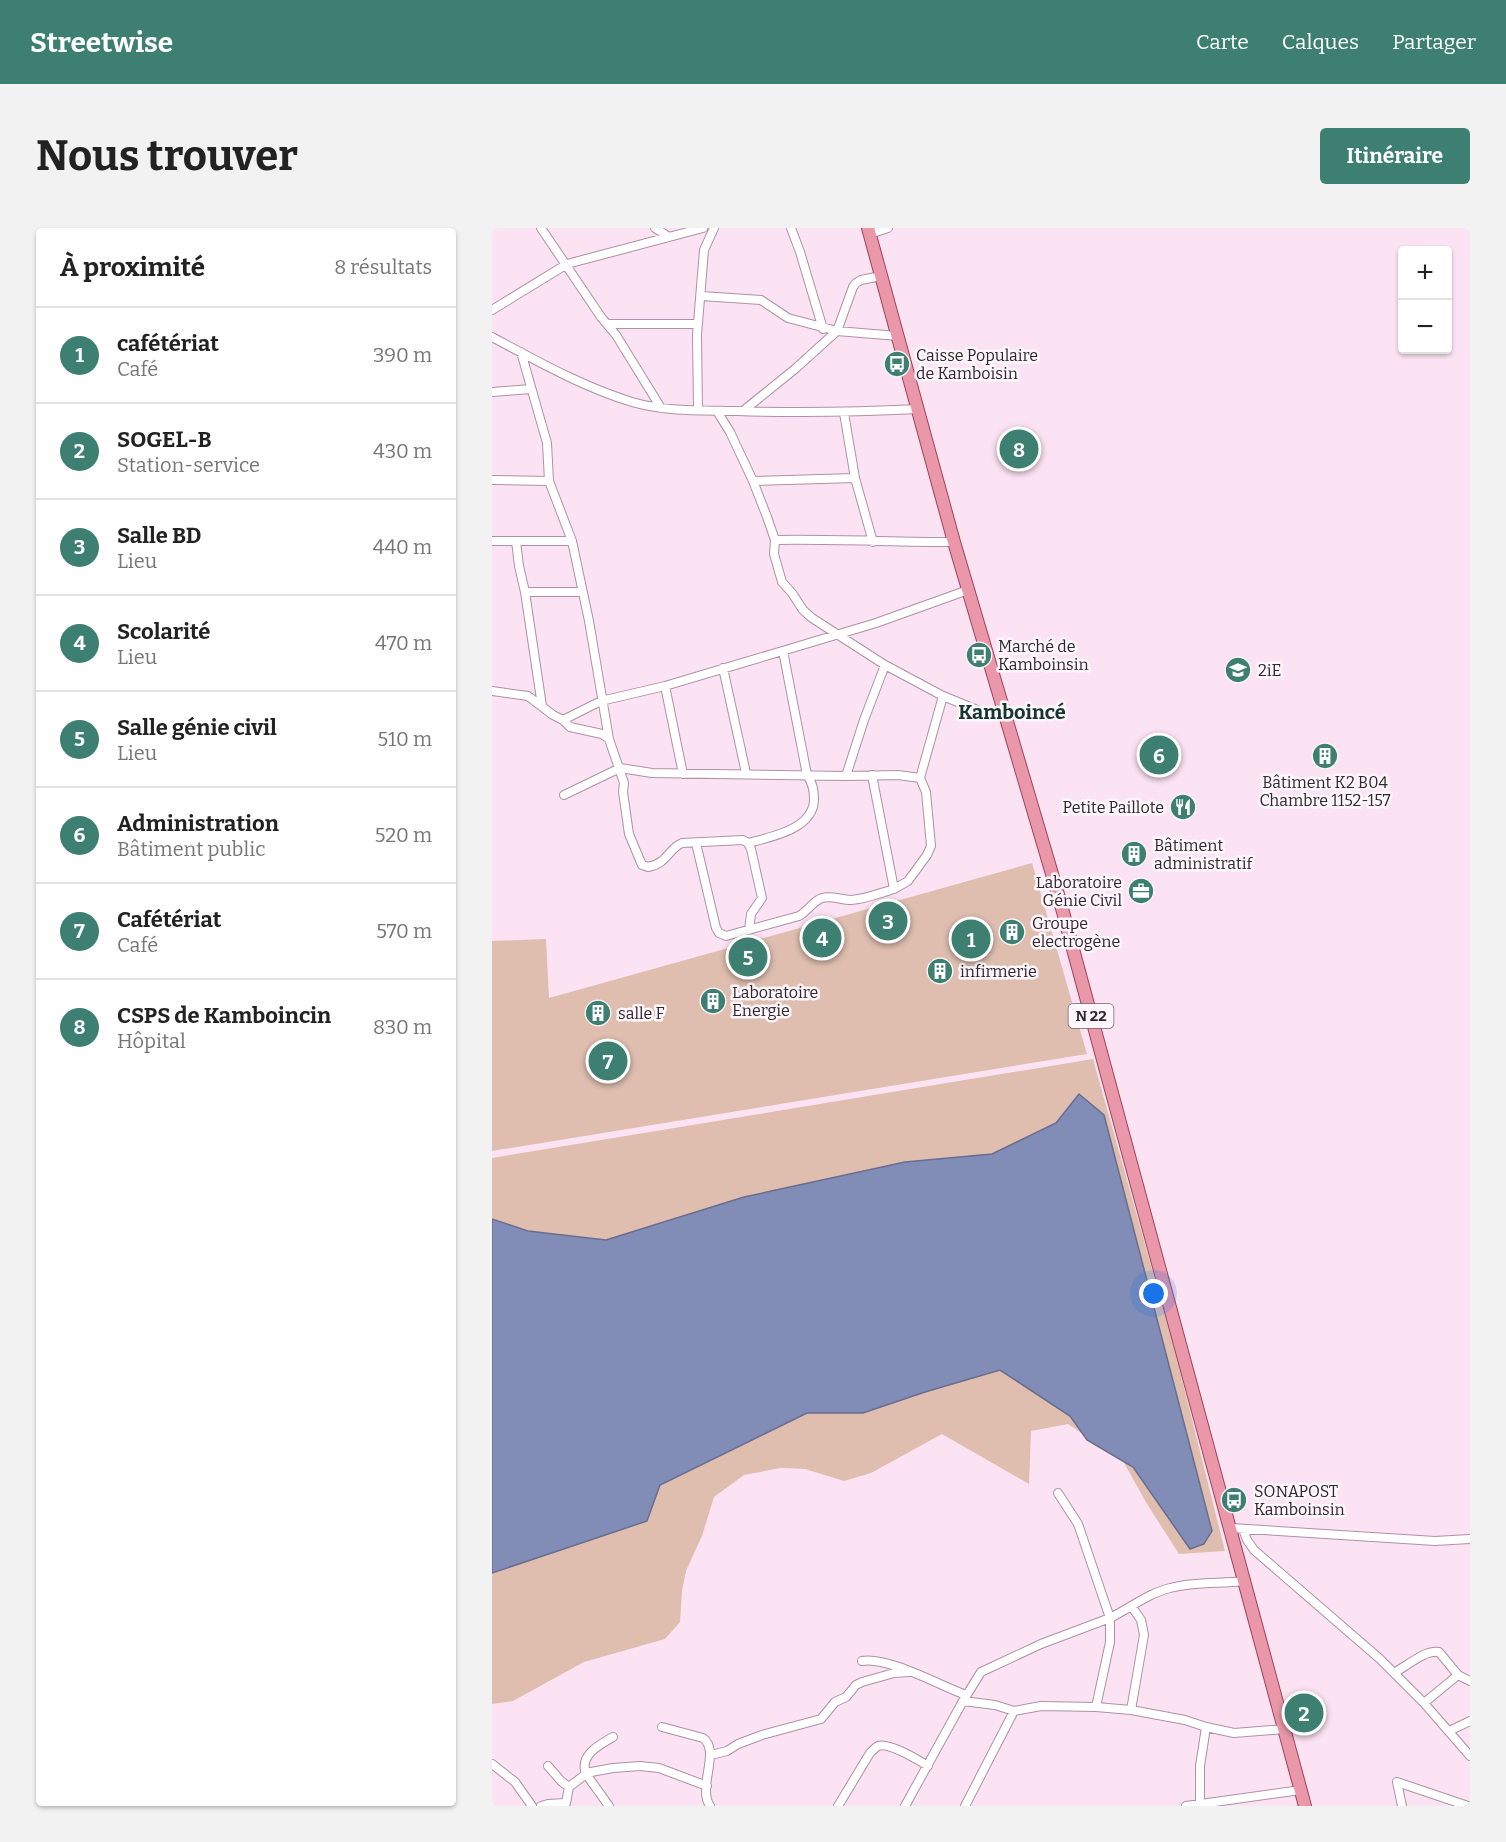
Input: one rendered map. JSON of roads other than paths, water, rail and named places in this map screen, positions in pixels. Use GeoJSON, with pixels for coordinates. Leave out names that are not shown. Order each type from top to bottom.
{"type":"FeatureCollection","features":[{"type":"Feature","properties":{"kind":"main road","name":"N 22"},"geometry":{"type":"LineString","coordinates":[[869,231],[954,542],[1060,901],[1237,1528],[1245,1581],[1305,1806]]}},
{"type":"Feature","properties":{"kind":"street"},"geometry":{"type":"LineString","coordinates":[[541,228],[567,264],[587,298],[629,354],[661,408]]}},
{"type":"Feature","properties":{"kind":"street"},"geometry":{"type":"LineString","coordinates":[[655,228],[669,237]]}},
{"type":"Feature","properties":{"kind":"street"},"geometry":{"type":"LineString","coordinates":[[492,310],[567,264],[703,228]]}},
{"type":"Feature","properties":{"kind":"street"},"geometry":{"type":"LineString","coordinates":[[698,410],[698,324],[704,250],[714,228]]}},
{"type":"Feature","properties":{"kind":"street"},"geometry":{"type":"LineString","coordinates":[[791,228],[801,252],[824,329]]}},
{"type":"Feature","properties":{"kind":"street"},"geometry":{"type":"LineString","coordinates":[[869,231],[885,228]]}},
{"type":"Feature","properties":{"kind":"street"},"geometry":{"type":"LineString","coordinates":[[742,411],[795,369],[837,331],[856,283],[881,276]]}},
{"type":"Feature","properties":{"kind":"street"},"geometry":{"type":"LineString","coordinates":[[701,296],[761,300],[788,318],[824,329],[898,336]]}},
{"type":"Feature","properties":{"kind":"street"},"geometry":{"type":"LineString","coordinates":[[607,324],[698,324]]}},
{"type":"Feature","properties":{"kind":"street"},"geometry":{"type":"LineString","coordinates":[[492,337],[553,369],[611,394],[661,408],[844,413],[919,409]]}},
{"type":"Feature","properties":{"kind":"street"},"geometry":{"type":"LineString","coordinates":[[521,352],[547,443],[549,481],[572,541],[589,621],[609,739],[624,783],[623,792],[629,834],[642,865],[648,867],[667,858],[679,844],[743,840],[748,843],[762,898],[751,914],[749,930]]}},
{"type":"Feature","properties":{"kind":"street"},"geometry":{"type":"LineString","coordinates":[[492,392],[531,388]]}},
{"type":"Feature","properties":{"kind":"street"},"geometry":{"type":"LineString","coordinates":[[717,411],[730,432],[753,481],[775,540],[774,554],[782,582],[803,610],[885,665],[943,696],[987,714],[1006,715]]}},
{"type":"Feature","properties":{"kind":"street"},"geometry":{"type":"LineString","coordinates":[[844,413],[855,477],[873,542]]}},
{"type":"Feature","properties":{"kind":"street"},"geometry":{"type":"LineString","coordinates":[[753,481],[855,477]]}},
{"type":"Feature","properties":{"kind":"street"},"geometry":{"type":"LineString","coordinates":[[492,480],[549,481]]}},
{"type":"Feature","properties":{"kind":"street"},"geometry":{"type":"LineString","coordinates":[[775,540],[954,542]]}},
{"type":"Feature","properties":{"kind":"street"},"geometry":{"type":"LineString","coordinates":[[492,542],[572,541]]}},
{"type":"Feature","properties":{"kind":"street"},"geometry":{"type":"LineString","coordinates":[[516,542],[542,706]]}},
{"type":"Feature","properties":{"kind":"street"},"geometry":{"type":"LineString","coordinates":[[563,720],[601,701],[665,686],[876,623],[968,590]]}},
{"type":"Feature","properties":{"kind":"street"},"geometry":{"type":"LineString","coordinates":[[525,592],[582,592]]}},
{"type":"Feature","properties":{"kind":"street"},"geometry":{"type":"LineString","coordinates":[[748,843],[800,824],[812,810],[815,801],[811,780],[807,775],[783,651]]}},
{"type":"Feature","properties":{"kind":"street"},"geometry":{"type":"LineString","coordinates":[[846,776],[885,665]]}},
{"type":"Feature","properties":{"kind":"street"},"geometry":{"type":"LineString","coordinates":[[723,668],[746,773]]}},
{"type":"Feature","properties":{"kind":"street"},"geometry":{"type":"LineString","coordinates":[[665,686],[683,774]]}},
{"type":"Feature","properties":{"kind":"street"},"geometry":{"type":"LineString","coordinates":[[492,691],[528,696],[576,730],[602,734],[609,739]]}},
{"type":"Feature","properties":{"kind":"street"},"geometry":{"type":"LineString","coordinates":[[696,843],[716,928],[726,936],[799,916],[820,899],[829,897],[860,899],[894,889],[908,881],[931,846],[926,792],[920,778],[943,696]]}},
{"type":"Feature","properties":{"kind":"street"},"geometry":{"type":"LineString","coordinates":[[564,795],[620,768],[652,773],[898,775],[920,778]]}},
{"type":"Feature","properties":{"kind":"street"},"geometry":{"type":"LineString","coordinates":[[872,775],[894,889]]}},
{"type":"Feature","properties":{"kind":"street"},"geometry":{"type":"LineString","coordinates":[[1059,1493],[1078,1524],[1110,1618],[1110,1642],[1096,1707]]}},
{"type":"Feature","properties":{"kind":"street"},"geometry":{"type":"LineString","coordinates":[[1237,1528],[1435,1541],[1470,1539]]}},
{"type":"Feature","properties":{"kind":"street"},"geometry":{"type":"LineString","coordinates":[[1237,1528],[1254,1550],[1363,1643],[1394,1673],[1424,1703],[1470,1756]]}},
{"type":"Feature","properties":{"kind":"street"},"geometry":{"type":"LineString","coordinates":[[906,1806],[981,1672],[1041,1644],[1110,1618],[1168,1588],[1205,1582],[1245,1581]]}},
{"type":"Feature","properties":{"kind":"street"},"geometry":{"type":"LineString","coordinates":[[1131,1710],[1144,1635],[1141,1620],[1132,1607]]}},
{"type":"Feature","properties":{"kind":"street"},"geometry":{"type":"LineString","coordinates":[[1394,1673],[1434,1651],[1439,1652],[1458,1675],[1470,1682]]}},
{"type":"Feature","properties":{"kind":"street"},"geometry":{"type":"LineString","coordinates":[[862,1661],[876,1660],[909,1672],[965,1698],[1014,1711],[1041,1706],[1096,1707],[1131,1710],[1185,1720],[1234,1733],[1285,1729]]}},
{"type":"Feature","properties":{"kind":"street"},"geometry":{"type":"LineString","coordinates":[[711,1755],[762,1735],[821,1719],[835,1702],[846,1697],[856,1685],[894,1673],[909,1672]]}},
{"type":"Feature","properties":{"kind":"street"},"geometry":{"type":"LineString","coordinates":[[1424,1703],[1458,1675]]}},
{"type":"Feature","properties":{"kind":"street"},"geometry":{"type":"LineString","coordinates":[[965,1806],[1014,1711]]}},
{"type":"Feature","properties":{"kind":"street"},"geometry":{"type":"LineString","coordinates":[[1449,1731],[1470,1721]]}},
{"type":"Feature","properties":{"kind":"street"},"geometry":{"type":"LineString","coordinates":[[662,1727],[703,1738],[708,1742],[711,1755],[706,1800],[710,1806]]}},
{"type":"Feature","properties":{"kind":"street"},"geometry":{"type":"LineString","coordinates":[[1200,1805],[1200,1766],[1206,1727]]}},
{"type":"Feature","properties":{"kind":"street"},"geometry":{"type":"LineString","coordinates":[[609,1806],[586,1774],[585,1766],[589,1754],[600,1744],[613,1737]]}},
{"type":"Feature","properties":{"kind":"street"},"geometry":{"type":"LineString","coordinates":[[838,1806],[876,1747],[882,1745],[890,1747],[928,1766]]}},
{"type":"Feature","properties":{"kind":"street"},"geometry":{"type":"LineString","coordinates":[[492,1764],[515,1782],[532,1806]]}},
{"type":"Feature","properties":{"kind":"street"},"geometry":{"type":"LineString","coordinates":[[548,1766],[569,1787]]}},
{"type":"Feature","properties":{"kind":"street"},"geometry":{"type":"LineString","coordinates":[[541,1806],[566,1803],[569,1787],[586,1774],[613,1768],[640,1766],[658,1768],[707,1786]]}},
{"type":"Feature","properties":{"kind":"street"},"geometry":{"type":"LineString","coordinates":[[1402,1806],[1397,1782],[1468,1806]]}},
{"type":"Feature","properties":{"kind":"street"},"geometry":{"type":"LineString","coordinates":[[1186,1806],[1301,1790]]}},
{"type":"Feature","properties":{"kind":"water"},"geometry":{"type":"Polygon","coordinates":[[[1079,1094],[1104,1115],[1212,1531],[1204,1544],[1190,1549],[1133,1467],[1087,1440],[1070,1416],[1000,1370],[863,1413],[807,1413],[660,1485],[647,1521],[492,1573],[492,1219],[528,1231],[606,1240],[744,1197],[905,1162],[992,1154],[1056,1123],[1079,1094]]]}},
{"type":"Feature","properties":{"kind":"place","name":"Caisse Populaire de Kamboisin"},"geometry":{"type":"Point","coordinates":[897,364]}},
{"type":"Feature","properties":{"kind":"place","name":"CSPS de Kamboincin"},"geometry":{"type":"Point","coordinates":[1019,449]}},
{"type":"Feature","properties":{"kind":"place","name":"Marché de Kamboinsin"},"geometry":{"type":"Point","coordinates":[979,655]}},
{"type":"Feature","properties":{"kind":"place","name":"2iE"},"geometry":{"type":"Point","coordinates":[1238,670]}},
{"type":"Feature","properties":{"kind":"place","name":"Administration"},"geometry":{"type":"Point","coordinates":[1159,755]}},
{"type":"Feature","properties":{"kind":"place","name":"Bâtiment K2 B04 Chambre 1152-157"},"geometry":{"type":"Point","coordinates":[1325,756]}},
{"type":"Feature","properties":{"kind":"place","name":"Petite Paillote"},"geometry":{"type":"Point","coordinates":[1183,807]}},
{"type":"Feature","properties":{"kind":"place","name":"Bâtiment administratif"},"geometry":{"type":"Point","coordinates":[1134,854]}},
{"type":"Feature","properties":{"kind":"place","name":"Laboratoire Génie Civil"},"geometry":{"type":"Point","coordinates":[1141,891]}},
{"type":"Feature","properties":{"kind":"place","name":"Salle BD"},"geometry":{"type":"Point","coordinates":[888,921]}},
{"type":"Feature","properties":{"kind":"place","name":"Groupe electrogène"},"geometry":{"type":"Point","coordinates":[1012,932]}},
{"type":"Feature","properties":{"kind":"place","name":"Scolarité"},"geometry":{"type":"Point","coordinates":[822,938]}},
{"type":"Feature","properties":{"kind":"place","name":"cafétériat"},"geometry":{"type":"Point","coordinates":[971,939]}},
{"type":"Feature","properties":{"kind":"place","name":"Salle génie civil"},"geometry":{"type":"Point","coordinates":[748,957]}},
{"type":"Feature","properties":{"kind":"place","name":"infirmerie"},"geometry":{"type":"Point","coordinates":[940,971]}},
{"type":"Feature","properties":{"kind":"place","name":"Laboratoire Energie"},"geometry":{"type":"Point","coordinates":[713,1001]}},
{"type":"Feature","properties":{"kind":"place","name":"salle F"},"geometry":{"type":"Point","coordinates":[598,1013]}},
{"type":"Feature","properties":{"kind":"place","name":"Cafétériat"},"geometry":{"type":"Point","coordinates":[608,1061]}},
{"type":"Feature","properties":{"kind":"place","name":"SONAPOST Kamboinsin"},"geometry":{"type":"Point","coordinates":[1234,1500]}},
{"type":"Feature","properties":{"kind":"place","name":"SOGEL-B"},"geometry":{"type":"Point","coordinates":[1304,1713]}},
{"type":"Feature","properties":{"kind":"district","name":"Kamboincé"},"geometry":{"type":"Point","coordinates":[1012,712]}}]}
